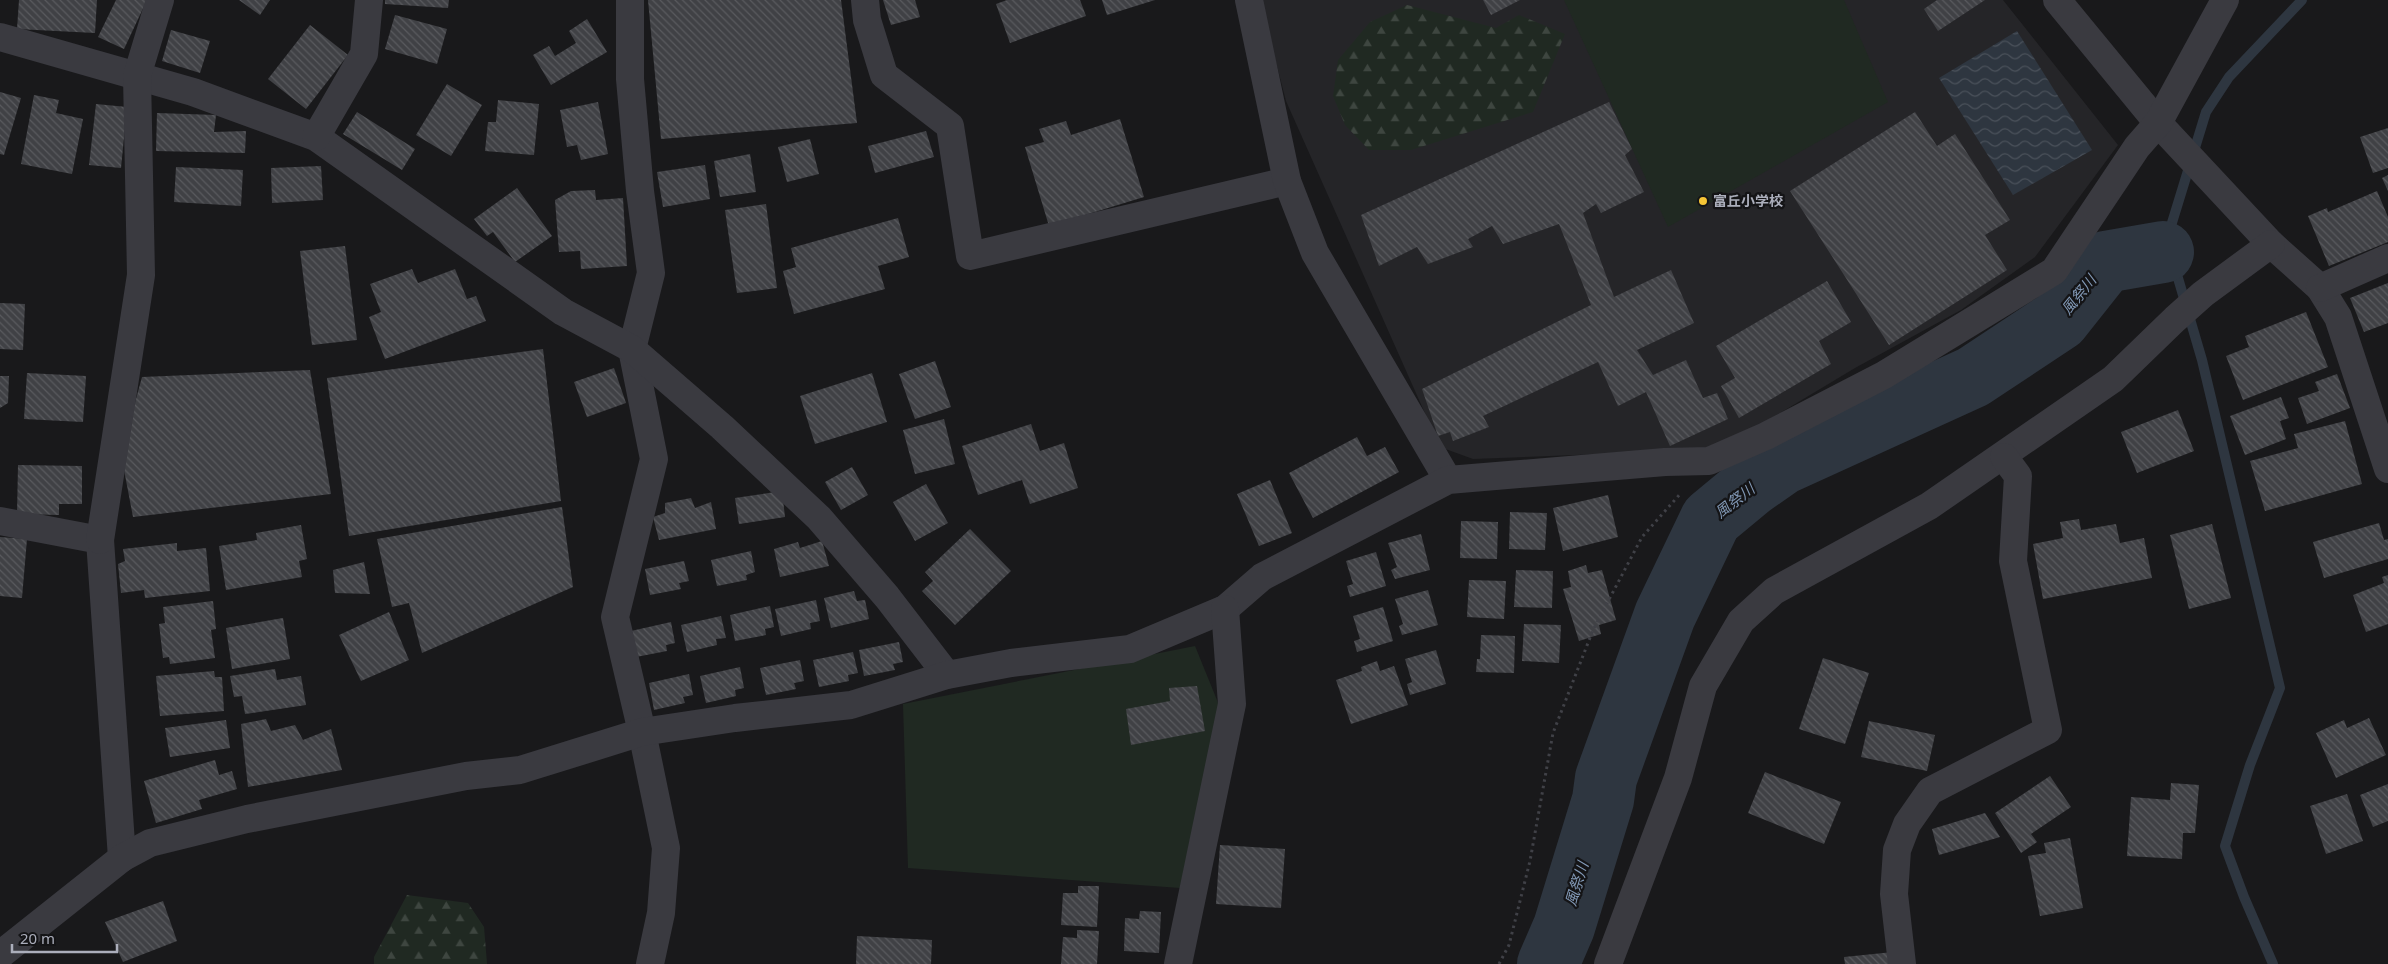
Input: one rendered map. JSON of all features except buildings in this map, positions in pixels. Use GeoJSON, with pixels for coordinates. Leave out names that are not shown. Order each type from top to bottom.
{"type":"FeatureCollection","features":[{"type":"Feature","properties":{"kind":"street"},"geometry":{"type":"LineString","coordinates":[[122,858],[100,540],[141,275],[137,76],[160,0]]}},
{"type":"Feature","properties":{"kind":"street"},"geometry":{"type":"LineString","coordinates":[[316,137],[364,54],[369,0]]}},
{"type":"Feature","properties":{"kind":"street"},"geometry":{"type":"LineString","coordinates":[[630,0],[630,79],[640,191],[651,274],[632,349],[654,459],[615,617],[642,732],[666,848],[661,913],[650,964]]}},
{"type":"Feature","properties":{"kind":"street"},"geometry":{"type":"LineString","coordinates":[[865,0],[867,20],[884,75],[950,126],[970,256],[1287,181]]}},
{"type":"Feature","properties":{"kind":"street"},"geometry":{"type":"LineString","coordinates":[[1248,0],[1287,181],[1315,254],[1448,480]]}},
{"type":"Feature","properties":{"kind":"street"},"geometry":{"type":"LineString","coordinates":[[2057,0],[2158,123],[2271,244],[2320,288],[2338,317],[2388,469]]}},
{"type":"Feature","properties":{"kind":"street"},"geometry":{"type":"LineString","coordinates":[[0,955],[122,858],[150,843],[247,819],[466,776],[520,770],[642,732],[735,718],[851,705],[947,675],[1011,663],[1130,649],[1225,609],[1262,577],[1448,480],[1665,462],[1709,461],[1766,436],[1884,375],[2054,271],[2137,147],[2158,123],[2225,0]]}},
{"type":"Feature","properties":{"kind":"street"},"geometry":{"type":"LineString","coordinates":[[0,37],[193,92],[316,137],[563,312],[632,349],[722,427],[820,518],[887,597],[947,675]]}},
{"type":"Feature","properties":{"kind":"street"},"geometry":{"type":"LineString","coordinates":[[1608,964],[1678,778],[1703,686],[1741,621],[1774,590],[1929,506],[2004,457],[2114,379],[2203,294],[2271,244]]}},
{"type":"Feature","properties":{"kind":"street"},"geometry":{"type":"LineString","coordinates":[[2320,288],[2388,258]]}},
{"type":"Feature","properties":{"kind":"street"},"geometry":{"type":"LineString","coordinates":[[1902,964],[1894,894],[1897,850],[1907,824],[1930,792],[2048,730],[2013,561],[2018,476],[2004,457]]}},
{"type":"Feature","properties":{"kind":"street"},"geometry":{"type":"LineString","coordinates":[[0,521],[100,540]]}},
{"type":"Feature","properties":{"kind":"street"},"geometry":{"type":"LineString","coordinates":[[1178,964],[1232,704],[1225,609]]}},
{"type":"Feature","properties":{"kind":"path"},"geometry":{"type":"LineString","coordinates":[[1499,964],[1509,945],[1527,870],[1553,733],[1593,630],[1642,537],[1709,461]]}},
{"type":"Feature","properties":{"kind":"shaded area","name":"富丘小学校"},"geometry":{"type":"Polygon","coordinates":[[[1260,0],[2003,0],[2118,145],[2035,257],[1961,310],[1855,368],[1740,437],[1704,450],[1473,459],[1440,447],[1286,101],[1260,0]]]}},
{"type":"Feature","properties":{"kind":"green space"},"geometry":{"type":"Polygon","coordinates":[[[1564,0],[1844,0],[1888,102],[1668,227],[1564,0]]]}},
{"type":"Feature","properties":{"kind":"green space"},"geometry":{"type":"Polygon","coordinates":[[[1407,5],[1496,28],[1519,15],[1565,34],[1533,112],[1411,150],[1369,150],[1345,125],[1333,96],[1338,60],[1370,22],[1407,5]]]}},
{"type":"Feature","properties":{"kind":"green space"},"geometry":{"type":"Polygon","coordinates":[[[1195,646],[1219,705],[1180,888],[908,868],[903,704],[1195,646]]]}},
{"type":"Feature","properties":{"kind":"green space"},"geometry":{"type":"Polygon","coordinates":[[[407,895],[468,903],[484,927],[487,964],[374,964],[374,957],[407,895]]]}},
{"type":"Feature","properties":{"kind":"water"},"geometry":{"type":"Polygon","coordinates":[[[2017,31],[2092,150],[2013,195],[1939,78],[2017,31]]]}},
{"type":"Feature","properties":{"kind":"waterway"},"geometry":{"type":"LineString","coordinates":[[2273,964],[2244,897],[2225,846],[2250,765],[2280,688],[2202,360],[2178,278],[2163,252],[2206,112],[2229,77],[2302,0]]}},
{"type":"Feature","properties":{"kind":"waterway","name":"風祭川"},"geometry":{"type":"LineString","coordinates":[[1548,964],[1564,927],[1603,800],[1606,778],[1665,615],[1711,519],[1752,485],[1782,464],[1973,377],[2059,320],[2105,262],[2163,252]]}},
{"type":"Feature","properties":{"kind":"place","name":"富丘小学校"},"geometry":{"type":"Point","coordinates":[1703,201]}}]}
